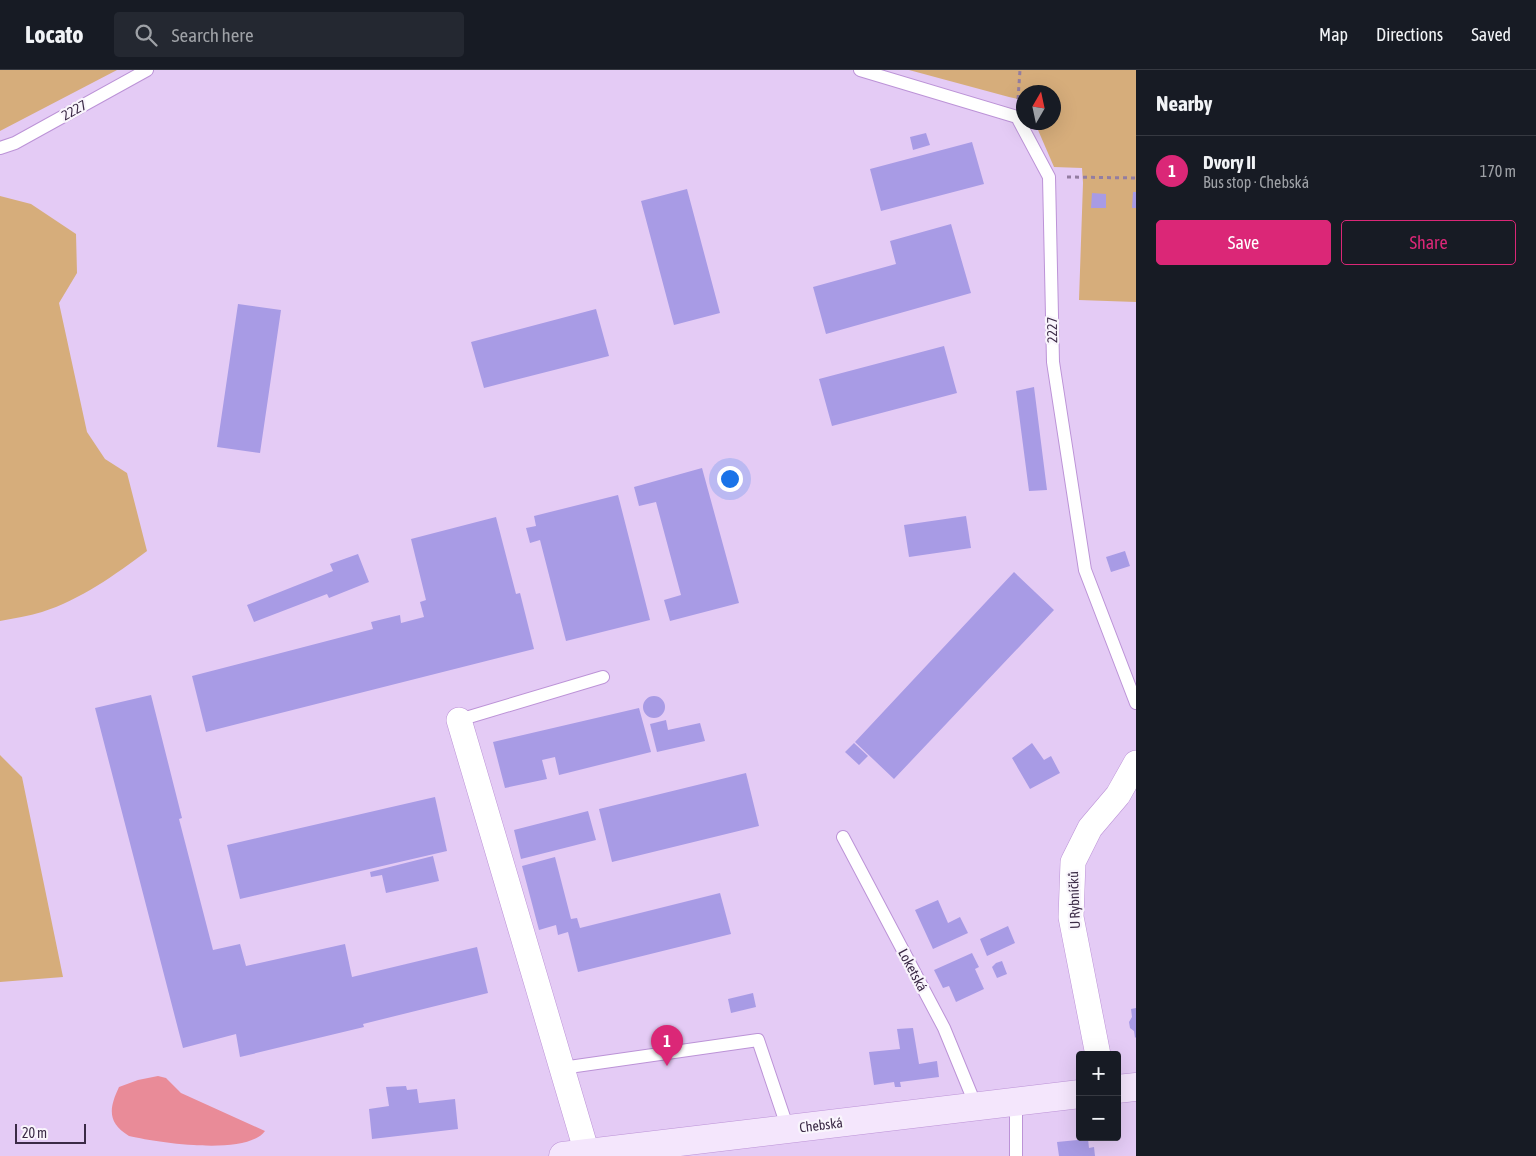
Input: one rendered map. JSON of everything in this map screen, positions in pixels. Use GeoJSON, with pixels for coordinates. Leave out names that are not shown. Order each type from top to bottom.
{"type":"FeatureCollection","features":[{"type":"Feature","properties":{"kind":"street"},"geometry":{"type":"LineString","coordinates":[[459,720],[562,1068],[575,1155]]}},
{"type":"Feature","properties":{"kind":"street","name":"U Rybníčků"},"geometry":{"type":"LineString","coordinates":[[1097,1051],[1071,918],[1073,862],[1090,828],[1118,795],[1136,763]]}},
{"type":"Feature","properties":{"kind":"street"},"geometry":{"type":"LineString","coordinates":[[1121,1089],[1136,1087]]}},
{"type":"Feature","properties":{"kind":"street","name":"Chebská"},"geometry":{"type":"LineString","coordinates":[[575,1155],[1076,1095]]}},
{"type":"Feature","properties":{"kind":"lane","name":"2227"},"geometry":{"type":"LineString","coordinates":[[0,148],[15,143],[147,70]]}},
{"type":"Feature","properties":{"kind":"lane"},"geometry":{"type":"LineString","coordinates":[[860,70],[1016,117]]}},
{"type":"Feature","properties":{"kind":"lane","name":"2227"},"geometry":{"type":"LineString","coordinates":[[1024,130],[1048,176],[1053,362],[1086,570],[1136,702]]}},
{"type":"Feature","properties":{"kind":"lane"},"geometry":{"type":"LineString","coordinates":[[459,720],[603,677]]}},
{"type":"Feature","properties":{"kind":"lane","name":"Loketská"},"geometry":{"type":"LineString","coordinates":[[843,837],[944,1028],[976,1106]]}},
{"type":"Feature","properties":{"kind":"lane"},"geometry":{"type":"LineString","coordinates":[[562,1068],[758,1040],[788,1129]]}},
{"type":"Feature","properties":{"kind":"lane"},"geometry":{"type":"LineString","coordinates":[[1016,1103],[1016,1156]]}},
{"type":"Feature","properties":{"kind":"path"},"geometry":{"type":"LineString","coordinates":[[1019,85],[1020,70]]}},
{"type":"Feature","properties":{"kind":"path"},"geometry":{"type":"LineString","coordinates":[[1048,176],[1136,178]]}},
{"type":"Feature","properties":{"kind":"shaded area"},"geometry":{"type":"Polygon","coordinates":[[[0,70],[117,70],[0,131],[0,70]]]}},
{"type":"Feature","properties":{"kind":"shaded area"},"geometry":{"type":"Polygon","coordinates":[[[909,70],[1136,70],[1136,302],[1079,300],[1082,168],[1054,167],[1038,130],[1061,130],[1061,85],[1016,85],[1016,98],[909,70]]]}},
{"type":"Feature","properties":{"kind":"shaded area"},"geometry":{"type":"Polygon","coordinates":[[[0,196],[31,204],[76,234],[77,273],[59,303],[87,432],[105,459],[127,473],[147,551],[110,578],[70,601],[42,612],[0,621],[0,196]]]}},
{"type":"Feature","properties":{"kind":"shaded area"},"geometry":{"type":"Polygon","coordinates":[[[0,755],[22,777],[63,977],[0,982],[0,755]]]}},
{"type":"Feature","properties":{"kind":"shaded area"},"geometry":{"type":"Polygon","coordinates":[[[158,1076],[166,1078],[181,1093],[265,1131],[255,1139],[241,1143],[202,1146],[161,1142],[129,1136],[117,1126],[112,1114],[113,1102],[119,1087],[138,1080],[158,1076]]]}},
{"type":"Feature","properties":{"kind":"building"},"geometry":{"type":"Polygon","coordinates":[[[926,133],[930,145],[913,150],[910,137],[926,133]]]}},
{"type":"Feature","properties":{"kind":"building"},"geometry":{"type":"Polygon","coordinates":[[[972,142],[984,184],[881,211],[870,169],[972,142]]]}},
{"type":"Feature","properties":{"kind":"building"},"geometry":{"type":"Polygon","coordinates":[[[687,189],[720,313],[674,325],[641,201],[687,189]]]}},
{"type":"Feature","properties":{"kind":"building"},"geometry":{"type":"Polygon","coordinates":[[[1133,192],[1136,192],[1136,208],[1132,208],[1133,192]]]}},
{"type":"Feature","properties":{"kind":"building"},"geometry":{"type":"Polygon","coordinates":[[[1092,193],[1106,194],[1106,208],[1091,208],[1092,193]]]}},
{"type":"Feature","properties":{"kind":"building"},"geometry":{"type":"Polygon","coordinates":[[[951,224],[971,293],[826,334],[813,287],[896,264],[890,241],[951,224]]]}},
{"type":"Feature","properties":{"kind":"building"},"geometry":{"type":"Polygon","coordinates":[[[238,304],[281,310],[260,453],[217,447],[238,304]]]}},
{"type":"Feature","properties":{"kind":"building"},"geometry":{"type":"Polygon","coordinates":[[[596,309],[609,356],[484,388],[471,342],[596,309]]]}},
{"type":"Feature","properties":{"kind":"building"},"geometry":{"type":"Polygon","coordinates":[[[944,346],[957,393],[832,426],[819,379],[944,346]]]}},
{"type":"Feature","properties":{"kind":"building"},"geometry":{"type":"Polygon","coordinates":[[[1034,387],[1047,490],[1029,491],[1016,391],[1034,387]]]}},
{"type":"Feature","properties":{"kind":"building"},"geometry":{"type":"Polygon","coordinates":[[[702,468],[739,603],[670,621],[664,600],[681,595],[656,502],[639,506],[634,487],[702,468]]]}},
{"type":"Feature","properties":{"kind":"building"},"geometry":{"type":"Polygon","coordinates":[[[618,495],[650,620],[566,641],[540,540],[530,543],[526,528],[536,526],[534,516],[618,495]]]}},
{"type":"Feature","properties":{"kind":"building"},"geometry":{"type":"Polygon","coordinates":[[[966,516],[971,548],[909,557],[904,525],[966,516]]]}},
{"type":"Feature","properties":{"kind":"building"},"geometry":{"type":"Polygon","coordinates":[[[496,517],[516,594],[520,593],[534,649],[206,732],[192,676],[373,629],[371,622],[400,615],[401,623],[424,617],[420,602],[426,600],[411,539],[496,517]]]}},
{"type":"Feature","properties":{"kind":"building"},"geometry":{"type":"Polygon","coordinates":[[[1125,551],[1130,566],[1111,572],[1106,557],[1125,551]]]}},
{"type":"Feature","properties":{"kind":"building"},"geometry":{"type":"Polygon","coordinates":[[[358,554],[369,582],[329,598],[327,594],[254,622],[247,605],[333,571],[330,564],[358,554]]]}},
{"type":"Feature","properties":{"kind":"building"},"geometry":{"type":"Polygon","coordinates":[[[1014,572],[1054,610],[894,779],[855,742],[1014,572]]]}},
{"type":"Feature","properties":{"kind":"building"},"geometry":{"type":"Polygon","coordinates":[[[151,695],[182,818],[179,819],[213,950],[240,944],[246,966],[345,944],[352,977],[477,947],[488,993],[363,1024],[364,1027],[240,1057],[236,1034],[183,1048],[95,708],[151,695]]]}},
{"type":"Feature","properties":{"kind":"building"},"geometry":{"type":"Polygon","coordinates":[[[654,696],[662,699],[665,707],[662,715],[654,718],[646,715],[643,707],[646,699],[654,696]]]}},
{"type":"Feature","properties":{"kind":"building"},"geometry":{"type":"Polygon","coordinates":[[[639,708],[651,752],[559,775],[555,757],[542,760],[547,779],[505,788],[493,742],[639,708]]]}},
{"type":"Feature","properties":{"kind":"building"},"geometry":{"type":"Polygon","coordinates":[[[666,720],[668,730],[700,723],[705,741],[657,752],[650,724],[666,720]]]}},
{"type":"Feature","properties":{"kind":"building"},"geometry":{"type":"Polygon","coordinates":[[[854,743],[868,756],[859,765],[845,752],[854,743]]]}},
{"type":"Feature","properties":{"kind":"building"},"geometry":{"type":"Polygon","coordinates":[[[1032,743],[1044,760],[1051,756],[1060,773],[1030,789],[1012,758],[1032,743]]]}},
{"type":"Feature","properties":{"kind":"building"},"geometry":{"type":"Polygon","coordinates":[[[746,773],[759,826],[612,862],[599,809],[746,773]]]}},
{"type":"Feature","properties":{"kind":"building"},"geometry":{"type":"Polygon","coordinates":[[[435,797],[447,851],[240,899],[227,845],[435,797]]]}},
{"type":"Feature","properties":{"kind":"building"},"geometry":{"type":"Polygon","coordinates":[[[588,811],[596,840],[521,859],[514,830],[588,811]]]}},
{"type":"Feature","properties":{"kind":"building"},"geometry":{"type":"Polygon","coordinates":[[[433,856],[439,881],[386,893],[382,875],[371,877],[370,872],[433,856]]]}},
{"type":"Feature","properties":{"kind":"building"},"geometry":{"type":"Polygon","coordinates":[[[555,857],[571,919],[577,918],[580,928],[720,893],[731,934],[578,972],[568,932],[558,935],[556,925],[539,930],[522,866],[555,857]]]}},
{"type":"Feature","properties":{"kind":"building"},"geometry":{"type":"Polygon","coordinates":[[[938,900],[948,923],[960,917],[968,933],[933,949],[915,910],[938,900]]]}},
{"type":"Feature","properties":{"kind":"building"},"geometry":{"type":"Polygon","coordinates":[[[1008,926],[1015,943],[987,956],[980,939],[1008,926]]]}},
{"type":"Feature","properties":{"kind":"building"},"geometry":{"type":"Polygon","coordinates":[[[972,953],[979,967],[975,969],[984,989],[956,1002],[949,986],[943,988],[934,970],[972,953]]]}},
{"type":"Feature","properties":{"kind":"building"},"geometry":{"type":"Polygon","coordinates":[[[1002,961],[1007,974],[997,978],[992,967],[1002,961]]]}},
{"type":"Feature","properties":{"kind":"building"},"geometry":{"type":"Polygon","coordinates":[[[753,993],[756,1007],[731,1013],[728,999],[753,993]]]}},
{"type":"Feature","properties":{"kind":"building"},"geometry":{"type":"Polygon","coordinates":[[[1136,1008],[1135,1038],[1134,1031],[1130,1028],[1129,1022],[1132,1017],[1131,1009],[1136,1008]]]}},
{"type":"Feature","properties":{"kind":"building"},"geometry":{"type":"Polygon","coordinates":[[[913,1028],[919,1064],[937,1061],[939,1077],[900,1082],[901,1087],[895,1087],[894,1082],[874,1085],[869,1052],[900,1049],[897,1029],[913,1028]]]}},
{"type":"Feature","properties":{"kind":"building"},"geometry":{"type":"Polygon","coordinates":[[[406,1086],[407,1090],[417,1089],[419,1103],[455,1099],[458,1129],[372,1139],[369,1109],[389,1106],[386,1087],[406,1086]]]}},
{"type":"Feature","properties":{"kind":"building"},"geometry":{"type":"Polygon","coordinates":[[[1088,1141],[1089,1148],[1094,1147],[1095,1156],[1059,1156],[1057,1142],[1088,1141]]]}},
{"type":"Feature","properties":{"kind":"place","name":"Dvory II"},"geometry":{"type":"Point","coordinates":[667,1066]}}]}
